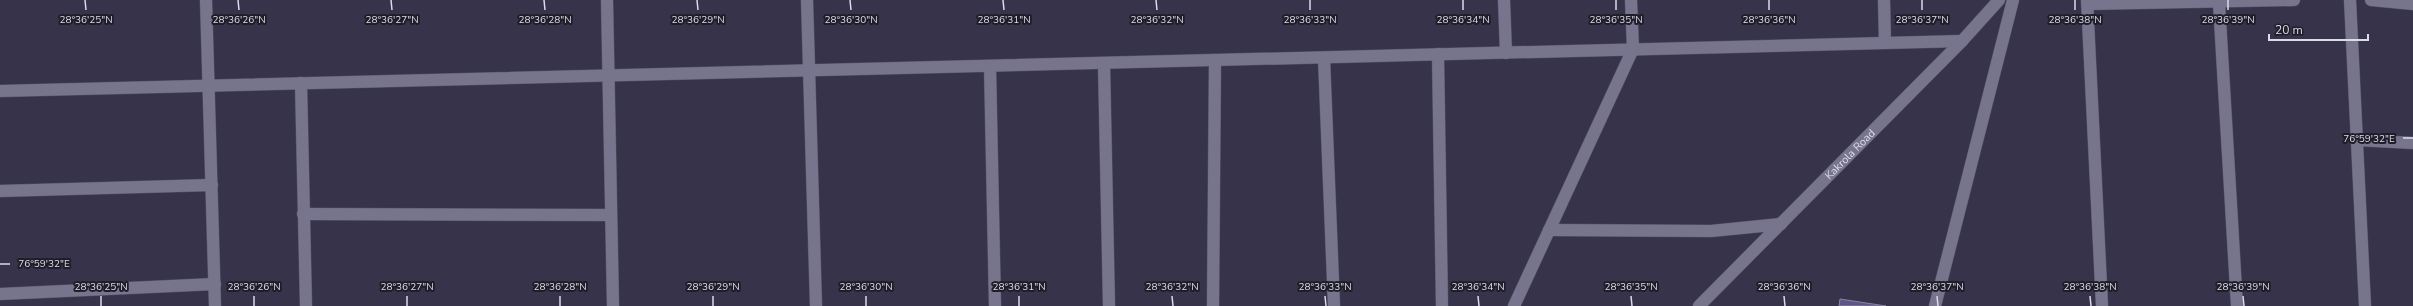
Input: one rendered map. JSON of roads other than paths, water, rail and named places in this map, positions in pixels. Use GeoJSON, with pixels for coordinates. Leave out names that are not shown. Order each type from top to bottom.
{"type":"FeatureCollection","features":[{"type":"Feature","properties":{"kind":"street"},"geometry":{"type":"LineString","coordinates":[[206,0],[215,306]]}},
{"type":"Feature","properties":{"kind":"street"},"geometry":{"type":"LineString","coordinates":[[607,0],[613,306]]}},
{"type":"Feature","properties":{"kind":"street"},"geometry":{"type":"LineString","coordinates":[[807,0],[816,306]]}},
{"type":"Feature","properties":{"kind":"street"},"geometry":{"type":"LineString","coordinates":[[1504,0],[1506,53]]}},
{"type":"Feature","properties":{"kind":"street"},"geometry":{"type":"LineString","coordinates":[[1514,306],[1633,49],[1632,0]]}},
{"type":"Feature","properties":{"kind":"street"},"geometry":{"type":"LineString","coordinates":[[1884,0],[1885,43]]}},
{"type":"Feature","properties":{"kind":"street","name":"Kakrola Road"},"geometry":{"type":"LineString","coordinates":[[1699,306],[1962,41],[1999,0]]}},
{"type":"Feature","properties":{"kind":"street"},"geometry":{"type":"LineString","coordinates":[[1935,306],[2013,0]]}},
{"type":"Feature","properties":{"kind":"street"},"geometry":{"type":"LineString","coordinates":[[2102,306],[2087,2],[2219,3],[2294,0]]}},
{"type":"Feature","properties":{"kind":"street"},"geometry":{"type":"LineString","coordinates":[[2350,0],[2365,306]]}},
{"type":"Feature","properties":{"kind":"street"},"geometry":{"type":"LineString","coordinates":[[2371,0],[2413,4]]}},
{"type":"Feature","properties":{"kind":"street"},"geometry":{"type":"LineString","coordinates":[[2219,3],[2237,306]]}},
{"type":"Feature","properties":{"kind":"street"},"geometry":{"type":"LineString","coordinates":[[0,91],[1962,41]]}},
{"type":"Feature","properties":{"kind":"street"},"geometry":{"type":"LineString","coordinates":[[1438,54],[1442,306]]}},
{"type":"Feature","properties":{"kind":"street"},"geometry":{"type":"LineString","coordinates":[[1324,58],[1334,306]]}},
{"type":"Feature","properties":{"kind":"street"},"geometry":{"type":"LineString","coordinates":[[1213,306],[1215,60]]}},
{"type":"Feature","properties":{"kind":"street"},"geometry":{"type":"LineString","coordinates":[[1104,63],[1109,306]]}},
{"type":"Feature","properties":{"kind":"street"},"geometry":{"type":"LineString","coordinates":[[990,66],[995,306]]}},
{"type":"Feature","properties":{"kind":"street"},"geometry":{"type":"LineString","coordinates":[[301,83],[306,306]]}},
{"type":"Feature","properties":{"kind":"street"},"geometry":{"type":"LineString","coordinates":[[2357,140],[2413,143]]}},
{"type":"Feature","properties":{"kind":"street"},"geometry":{"type":"LineString","coordinates":[[0,191],[212,185]]}},
{"type":"Feature","properties":{"kind":"street"},"geometry":{"type":"LineString","coordinates":[[303,214],[611,215]]}},
{"type":"Feature","properties":{"kind":"street"},"geometry":{"type":"LineString","coordinates":[[1549,230],[1711,231],[1781,224]]}},
{"type":"Feature","properties":{"kind":"street"},"geometry":{"type":"LineString","coordinates":[[0,294],[214,284]]}}]}
